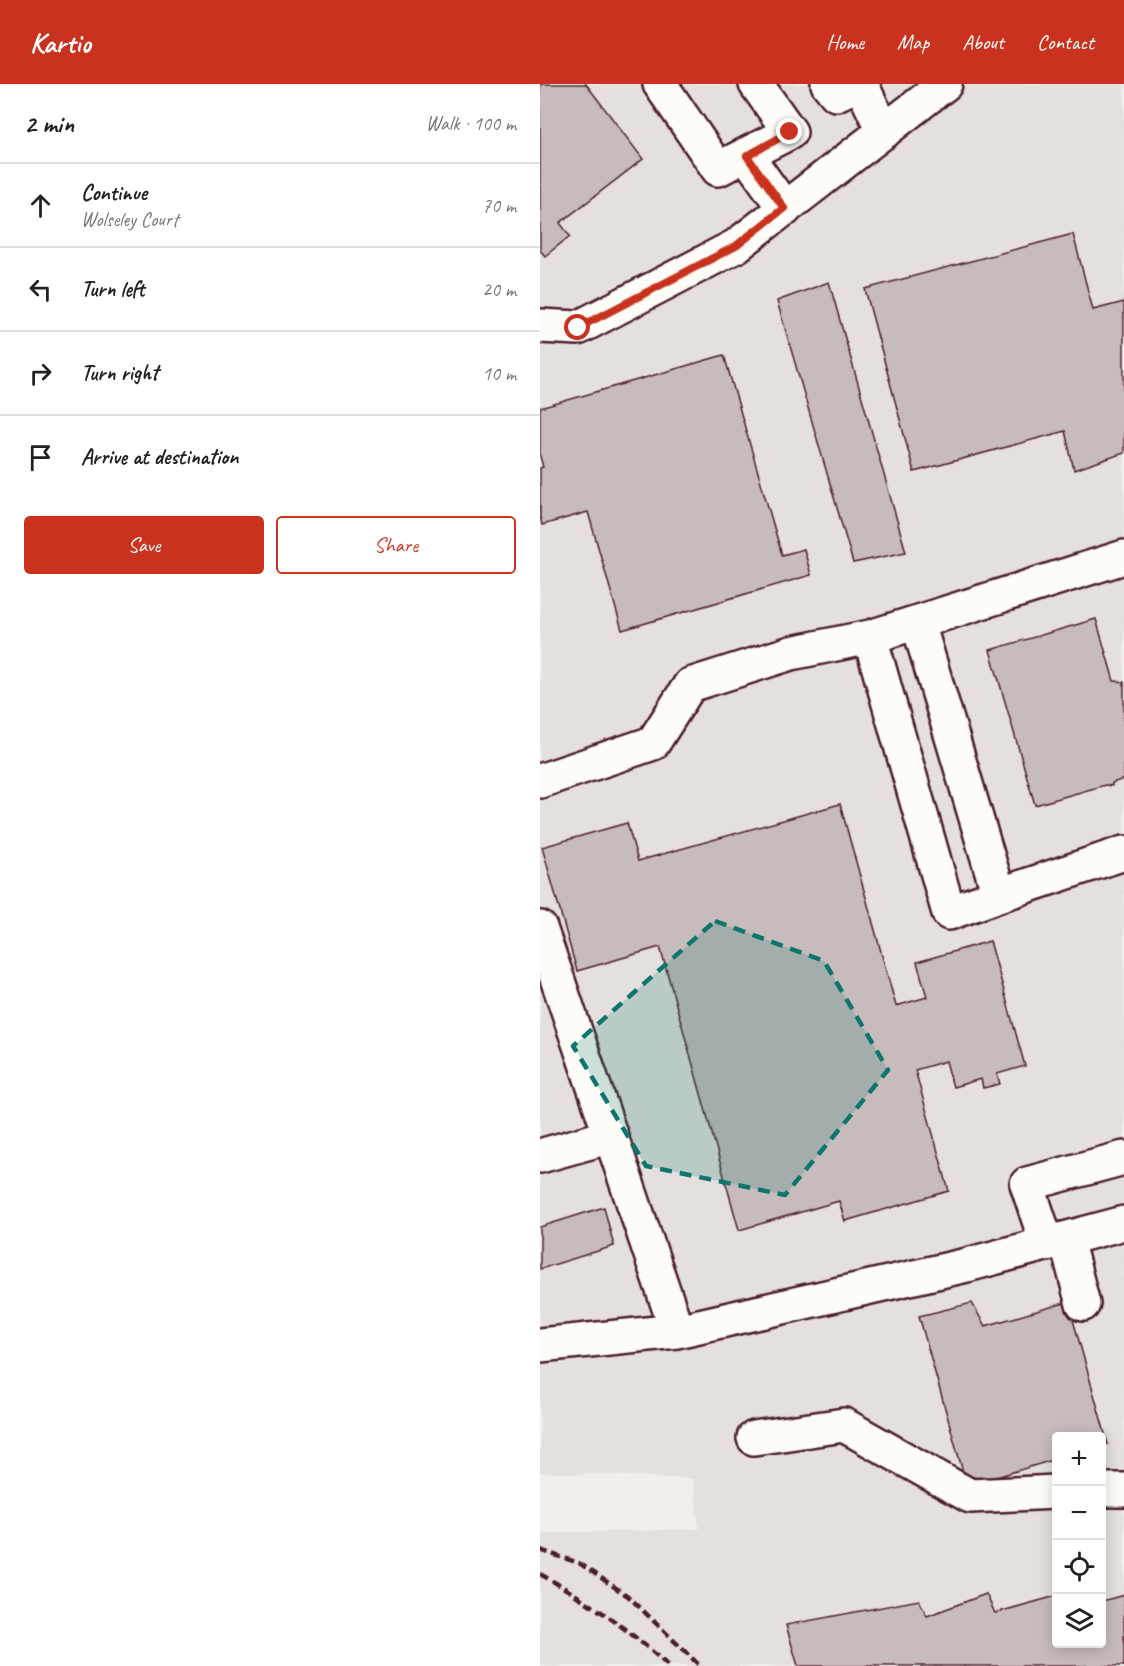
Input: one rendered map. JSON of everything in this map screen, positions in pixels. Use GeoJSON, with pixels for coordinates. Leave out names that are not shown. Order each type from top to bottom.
{"type":"FeatureCollection","features":[{"type":"Feature","properties":{"kind":"street"},"geometry":{"type":"LineString","coordinates":[[660,84],[718,169],[790,132],[756,84]]}},
{"type":"Feature","properties":{"kind":"street"},"geometry":{"type":"LineString","coordinates":[[828,84],[836,94],[859,84],[884,132]]}},
{"type":"Feature","properties":{"kind":"street"},"geometry":{"type":"LineString","coordinates":[[540,325],[578,328],[736,246],[945,84]]}},
{"type":"Feature","properties":{"kind":"street"},"geometry":{"type":"LineString","coordinates":[[747,156],[784,208]]}},
{"type":"Feature","properties":{"kind":"street"},"geometry":{"type":"LineString","coordinates":[[540,781],[653,743],[690,685],[791,653],[870,637],[918,623],[1124,557]]}},
{"type":"Feature","properties":{"kind":"street"},"geometry":{"type":"LineString","coordinates":[[918,623],[999,895]]}},
{"type":"Feature","properties":{"kind":"street"},"geometry":{"type":"LineString","coordinates":[[870,637],[949,913],[1124,853]]}},
{"type":"Feature","properties":{"kind":"street"},"geometry":{"type":"LineString","coordinates":[[540,928],[677,1331]]}},
{"type":"Feature","properties":{"kind":"street"},"geometry":{"type":"LineString","coordinates":[[540,1156],[611,1136]]}},
{"type":"Feature","properties":{"kind":"street"},"geometry":{"type":"LineString","coordinates":[[1083,1305],[1056,1241],[1027,1184],[1124,1158]]}},
{"type":"Feature","properties":{"kind":"street"},"geometry":{"type":"LineString","coordinates":[[540,1345],[677,1331],[967,1265],[1124,1223]]}},
{"type":"Feature","properties":{"kind":"street"},"geometry":{"type":"LineString","coordinates":[[754,1438],[844,1425],[970,1496],[1052,1492]]}},
{"type":"Feature","properties":{"kind":"street"},"geometry":{"type":"LineString","coordinates":[[1106,1491],[1124,1490]]}},
{"type":"Feature","properties":{"kind":"highlighted area"},"geometry":{"type":"Polygon","coordinates":[[[715,921],[824,961],[888,1070],[785,1195],[646,1166],[573,1046],[715,921]]]}},
{"type":"Feature","properties":{"kind":"shaded area"},"geometry":{"type":"Polygon","coordinates":[[[540,84],[1124,84],[1124,1666],[540,1666],[540,1533],[699,1529],[693,1479],[540,1472],[540,84]]]}},
{"type":"Feature","properties":{"kind":"building"},"geometry":{"type":"Polygon","coordinates":[[[540,84],[586,84],[643,159],[560,223],[570,236],[545,256],[540,250],[540,84]]]}},
{"type":"Feature","properties":{"kind":"building"},"geometry":{"type":"Polygon","coordinates":[[[1073,234],[1093,310],[1124,302],[1124,453],[1074,470],[1065,431],[914,472],[865,289],[1073,234]]]}},
{"type":"Feature","properties":{"kind":"building"},"geometry":{"type":"Polygon","coordinates":[[[829,282],[906,552],[853,563],[777,301],[829,282]]]}},
{"type":"Feature","properties":{"kind":"building"},"geometry":{"type":"Polygon","coordinates":[[[724,355],[782,555],[804,549],[811,575],[622,630],[588,512],[542,525],[540,468],[543,467],[540,456],[540,408],[724,355]]]}},
{"type":"Feature","properties":{"kind":"building"},"geometry":{"type":"Polygon","coordinates":[[[1096,619],[1114,681],[1124,682],[1124,779],[1112,783],[1112,786],[1105,785],[1035,805],[990,650],[1096,619]]]}},
{"type":"Feature","properties":{"kind":"building"},"geometry":{"type":"Polygon","coordinates":[[[840,804],[896,1006],[927,997],[917,962],[990,941],[1025,1066],[997,1074],[1000,1084],[983,1088],[981,1079],[953,1087],[946,1061],[915,1070],[949,1191],[845,1221],[839,1201],[739,1230],[660,947],[577,971],[542,847],[627,823],[638,861],[840,804]]]}},
{"type":"Feature","properties":{"kind":"building"},"geometry":{"type":"Polygon","coordinates":[[[604,1207],[614,1246],[540,1269],[540,1227],[604,1207]]]}},
{"type":"Feature","properties":{"kind":"building"},"geometry":{"type":"Polygon","coordinates":[[[1068,1302],[1105,1432],[1052,1432],[1052,1460],[967,1486],[919,1316],[972,1303],[985,1326],[1068,1302]]]}},
{"type":"Feature","properties":{"kind":"building"},"geometry":{"type":"Polygon","coordinates":[[[986,1594],[995,1613],[1052,1597],[1052,1648],[1106,1648],[1106,1600],[1124,1595],[1124,1666],[798,1666],[786,1625],[919,1600],[927,1616],[986,1594]]]}},
{"type":"Feature","properties":{"kind":"railway"},"geometry":{"type":"LineString","coordinates":[[540,1550],[579,1563],[628,1596],[700,1666]]}},
{"type":"Feature","properties":{"kind":"railway"},"geometry":{"type":"LineString","coordinates":[[540,1574],[607,1616],[668,1666]]}},
{"type":"Feature","properties":{"kind":"route"},"geometry":{"type":"LineString","coordinates":[[578,328],[736,246],[784,208],[747,156],[790,132]]}}]}
